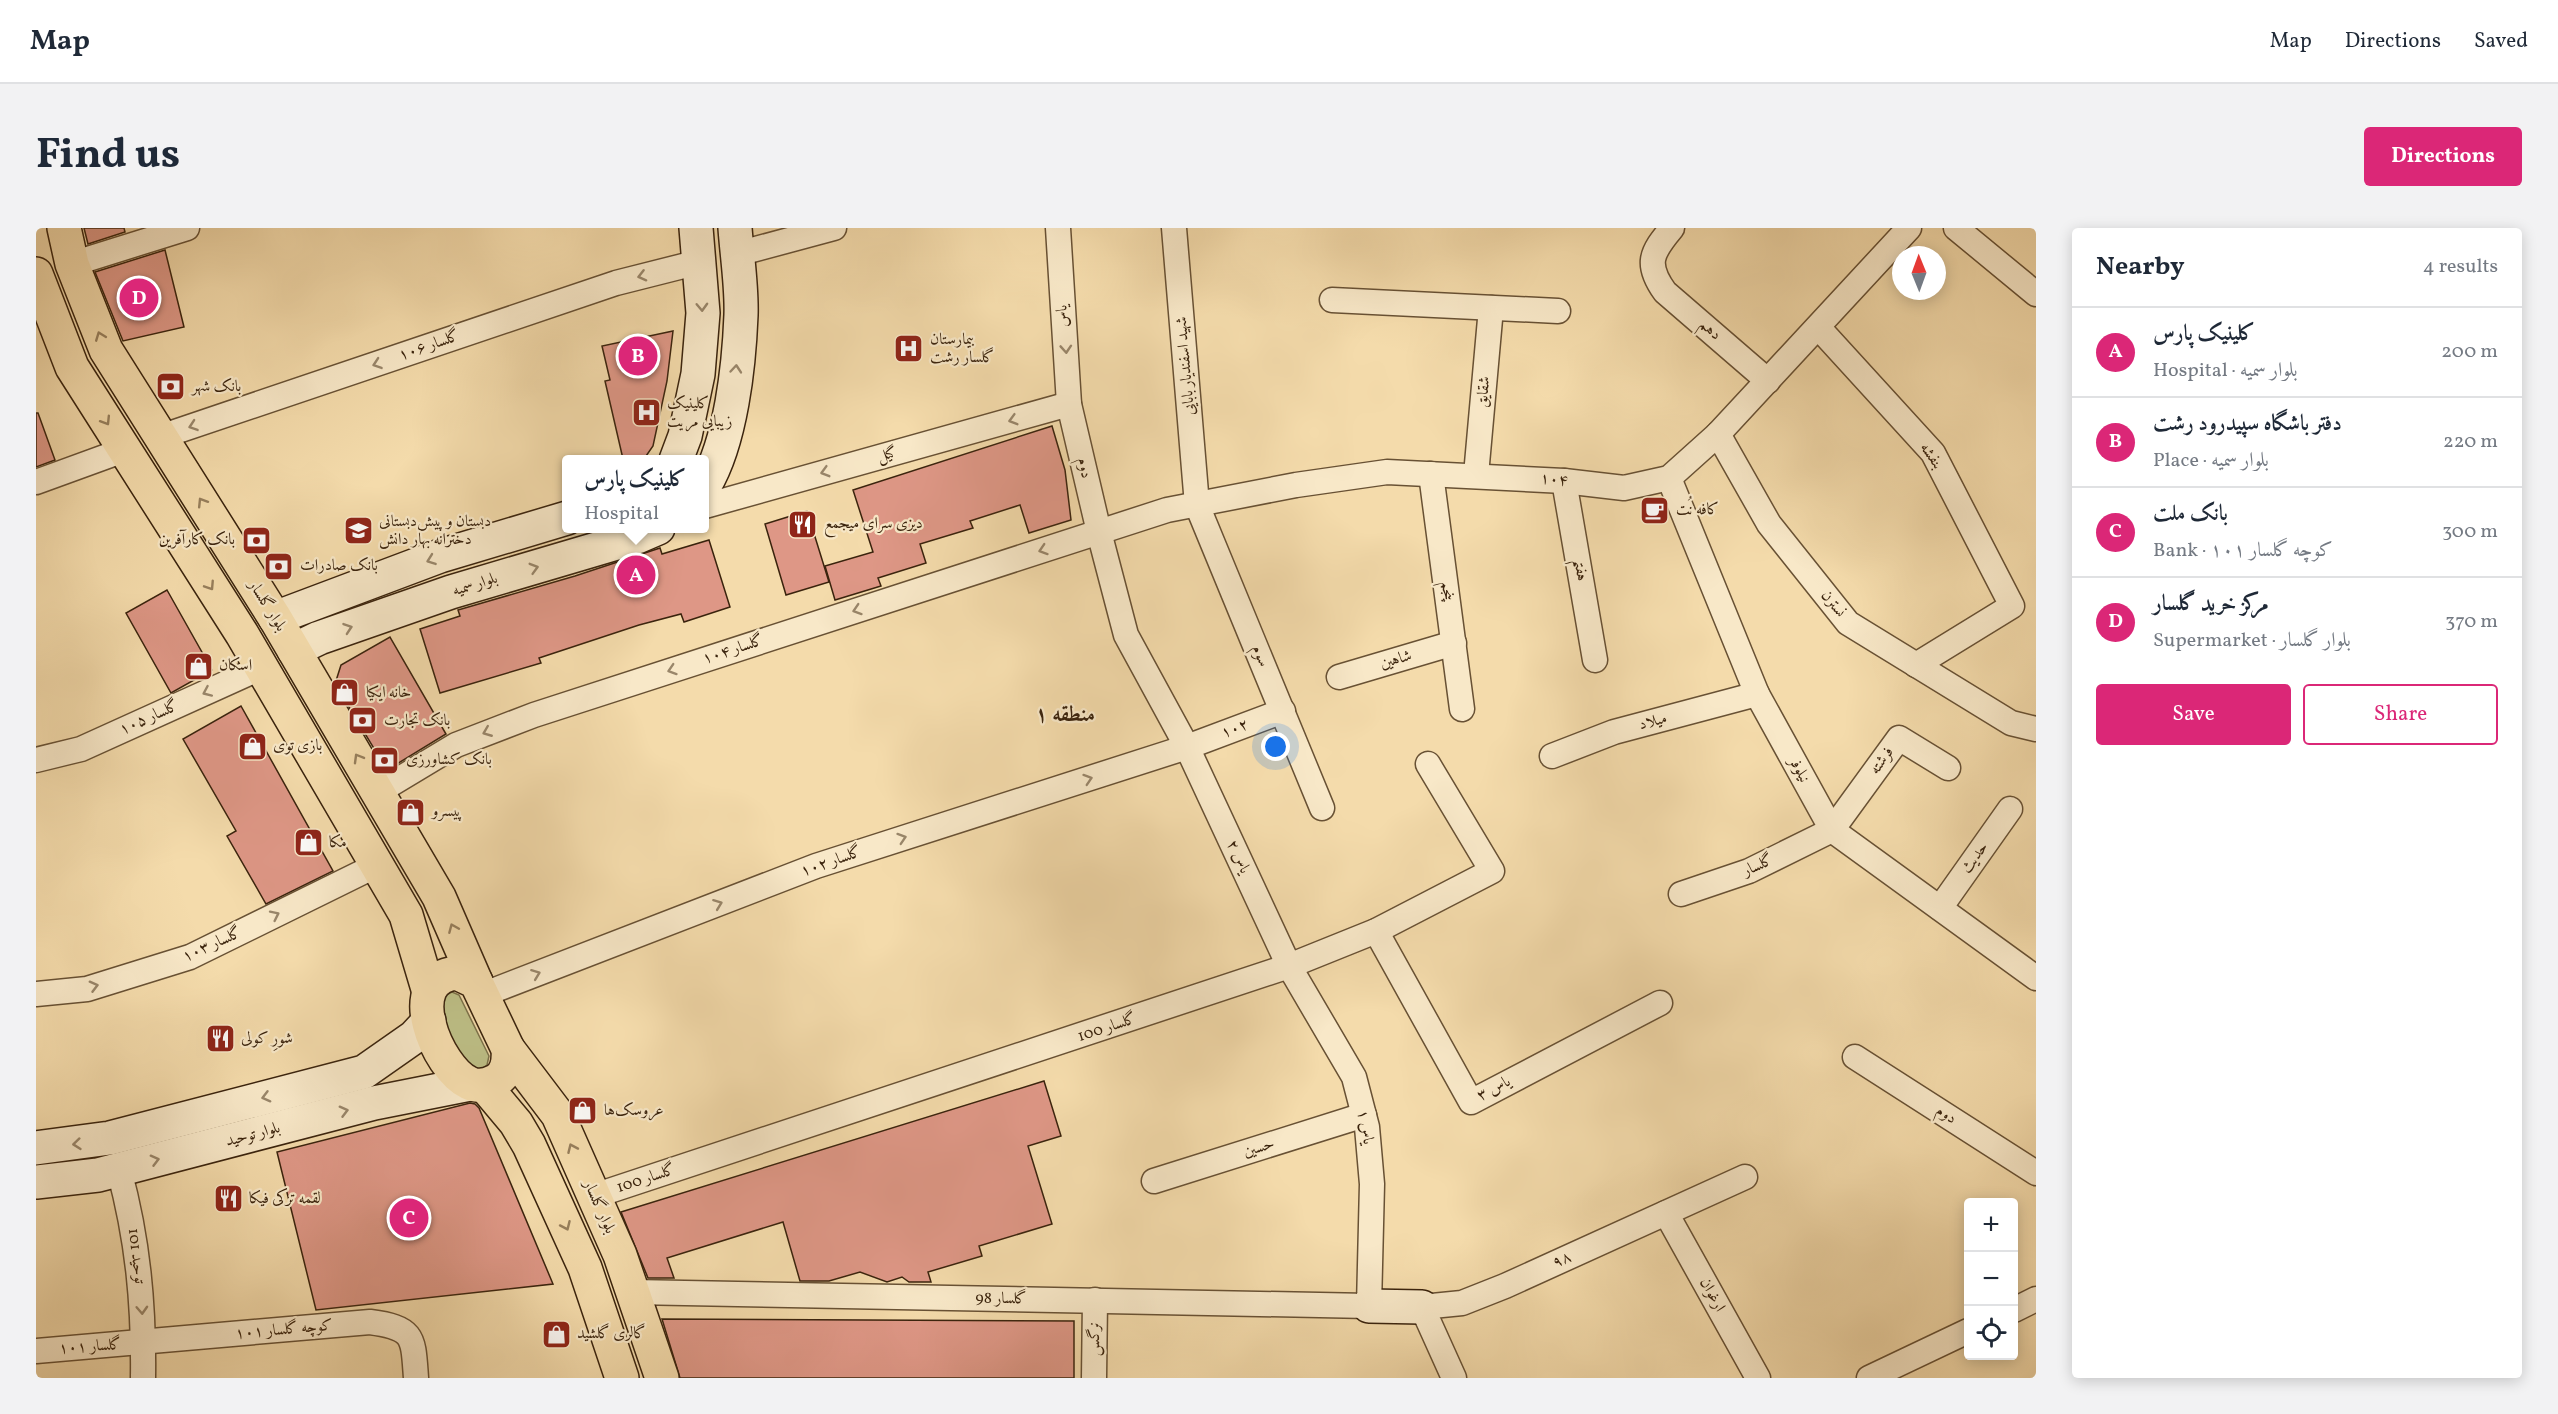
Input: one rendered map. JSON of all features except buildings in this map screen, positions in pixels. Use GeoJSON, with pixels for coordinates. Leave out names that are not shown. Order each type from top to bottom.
{"type":"FeatureCollection","features":[{"type":"Feature","properties":{"kind":"main road","name":"بلوار گلسار"},"geometry":{"type":"LineString","coordinates":[[64,228],[72,264],[106,350],[275,618],[439,897],[508,1049],[558,1115],[620,1255],[662,1378]]}},
{"type":"Feature","properties":{"kind":"main road"},"geometry":{"type":"LineString","coordinates":[[678,455],[685,436],[698,374],[703,313],[696,228]]}},
{"type":"Feature","properties":{"kind":"main road"},"geometry":{"type":"LineString","coordinates":[[699,262],[736,241],[741,314],[735,379],[722,445],[709,478]]}},
{"type":"Feature","properties":{"kind":"main road"},"geometry":{"type":"LineString","coordinates":[[36,274],[72,367],[242,634],[406,915],[435,1038],[449,1065],[477,1085],[516,1122],[530,1144],[585,1268],[622,1378]]}},
{"type":"Feature","properties":{"kind":"main road"},"geometry":{"type":"LineString","coordinates":[[242,634],[275,618],[440,556],[562,519]]}},
{"type":"Feature","properties":{"kind":"main road","name":"بلوار سمیه"},"geometry":{"type":"LineString","coordinates":[[294,650],[319,638],[451,592],[646,533]]}},
{"type":"Feature","properties":{"kind":"main road"},"geometry":{"type":"LineString","coordinates":[[260,668],[294,650]]}},
{"type":"Feature","properties":{"kind":"main road"},"geometry":{"type":"LineString","coordinates":[[429,1005],[436,979],[447,974],[457,973],[479,989]]}},
{"type":"Feature","properties":{"kind":"main road","name":"بلوار توحید"},"geometry":{"type":"LineString","coordinates":[[36,1148],[110,1138],[364,1072],[414,1037],[429,1005]]}},
{"type":"Feature","properties":{"kind":"main road"},"geometry":{"type":"LineString","coordinates":[[477,1085],[498,1080],[509,1061],[508,1049]]}},
{"type":"Feature","properties":{"kind":"main road","name":"بلوار توحید"},"geometry":{"type":"LineString","coordinates":[[36,1182],[98,1175],[374,1104],[477,1085]]}},
{"type":"Feature","properties":{"kind":"main road"},"geometry":{"type":"LineString","coordinates":[[110,1138],[119,1170]]}},
{"type":"Feature","properties":{"kind":"main road","name":"۹۸"},"geometry":{"type":"LineString","coordinates":[[1370,1306],[1422,1307]]}},
{"type":"Feature","properties":{"kind":"street"},"geometry":{"type":"LineString","coordinates":[[72,264],[187,228]]}},
{"type":"Feature","properties":{"kind":"street"},"geometry":{"type":"LineString","coordinates":[[736,241],[834,228]]}},
{"type":"Feature","properties":{"kind":"street","name":"یاس"},"geometry":{"type":"LineString","coordinates":[[1058,228],[1069,404]]}},
{"type":"Feature","properties":{"kind":"street","name":"شهید اسفندیار بابایی"},"geometry":{"type":"LineString","coordinates":[[1174,228],[1197,505]]}},
{"type":"Feature","properties":{"kind":"street","name":"دهم"},"geometry":{"type":"LineString","coordinates":[[1672,228],[1657,246],[1652,261],[1655,278],[1665,292],[1768,381]]}},
{"type":"Feature","properties":{"kind":"street","name":"۱۰۴"},"geometry":{"type":"LineString","coordinates":[[1098,532],[1167,510],[1296,485],[1387,472],[1476,475],[1624,488],[1669,478],[1718,434],[1909,228]]}},
{"type":"Feature","properties":{"kind":"street"},"geometry":{"type":"LineString","coordinates":[[1956,228],[2036,294]]}},
{"type":"Feature","properties":{"kind":"street","name":"گلسار ۱۰۶"},"geometry":{"type":"LineString","coordinates":[[160,437],[616,283],[699,262]]}},
{"type":"Feature","properties":{"kind":"street"},"geometry":{"type":"LineString","coordinates":[[1332,300],[1558,311]]}},
{"type":"Feature","properties":{"kind":"street","name":"شقایق"},"geometry":{"type":"LineString","coordinates":[[1476,475],[1491,308]]}},
{"type":"Feature","properties":{"kind":"street","name":"بنفشه"},"geometry":{"type":"LineString","coordinates":[[1818,327],[1933,453],[2012,606],[1916,665]]}},
{"type":"Feature","properties":{"kind":"street","name":"گیل"},"geometry":{"type":"LineString","coordinates":[[709,505],[1069,404]]}},
{"type":"Feature","properties":{"kind":"street","name":"دوم"},"geometry":{"type":"LineString","coordinates":[[1069,404],[1098,532],[1126,635],[1187,747]]}},
{"type":"Feature","properties":{"kind":"street","name":"نسترن"},"geometry":{"type":"LineString","coordinates":[[1718,434],[1769,524],[1848,624],[2011,723],[2036,729]]}},
{"type":"Feature","properties":{"kind":"street"},"geometry":{"type":"LineString","coordinates":[[36,482],[124,450]]}},
{"type":"Feature","properties":{"kind":"street","name":"پنجم"},"geometry":{"type":"LineString","coordinates":[[1431,474],[1462,709]]}},
{"type":"Feature","properties":{"kind":"street","name":"نیلوفر"},"geometry":{"type":"LineString","coordinates":[[1669,478],[1757,694],[1832,830],[2036,978]]}},
{"type":"Feature","properties":{"kind":"street","name":"هفتم"},"geometry":{"type":"LineString","coordinates":[[1564,481],[1595,660]]}},
{"type":"Feature","properties":{"kind":"street","name":"سوم"},"geometry":{"type":"LineString","coordinates":[[1197,505],[1322,808]]}},
{"type":"Feature","properties":{"kind":"street","name":"گلسار ۱۰۴"},"geometry":{"type":"LineString","coordinates":[[378,792],[456,745],[534,715],[1098,532]]}},
{"type":"Feature","properties":{"kind":"street","name":"شاهین"},"geometry":{"type":"LineString","coordinates":[[1339,677],[1454,643]]}},
{"type":"Feature","properties":{"kind":"street","name":"گلسار ۱۰۵"},"geometry":{"type":"LineString","coordinates":[[36,760],[81,749],[260,668]]}},
{"type":"Feature","properties":{"kind":"street","name":"میلاد"},"geometry":{"type":"LineString","coordinates":[[1552,756],[1614,732],[1757,694]]}},
{"type":"Feature","properties":{"kind":"street","name":"۱۰۲"},"geometry":{"type":"LineString","coordinates":[[1187,747],[1283,711]]}},
{"type":"Feature","properties":{"kind":"street","name":"فرشته"},"geometry":{"type":"LineString","coordinates":[[1832,830],[1899,738],[1948,768]]}},
{"type":"Feature","properties":{"kind":"street","name":"یاس ۲"},"geometry":{"type":"LineString","coordinates":[[1187,747],[1289,966]]}},
{"type":"Feature","properties":{"kind":"street","name":"گلسار ۱۰۲"},"geometry":{"type":"LineString","coordinates":[[479,989],[816,866],[1187,747]]}},
{"type":"Feature","properties":{"kind":"street","name":"گلسار 100"},"geometry":{"type":"LineString","coordinates":[[594,1196],[1289,966],[1376,931],[1492,871],[1428,764]]}},
{"type":"Feature","properties":{"kind":"street","name":"حدیث"},"geometry":{"type":"LineString","coordinates":[[1940,908],[2010,809]]}},
{"type":"Feature","properties":{"kind":"street","name":"گلسار"},"geometry":{"type":"LineString","coordinates":[[1681,894],[1749,871],[1832,830]]}},
{"type":"Feature","properties":{"kind":"street","name":"گلسار ۱۰۳"},"geometry":{"type":"LineString","coordinates":[[36,994],[87,989],[190,957],[377,865]]}},
{"type":"Feature","properties":{"kind":"street","name":"یاس ۳"},"geometry":{"type":"LineString","coordinates":[[1376,931],[1471,1102],[1660,1003]]}},
{"type":"Feature","properties":{"kind":"street","name":"یاس ۱"},"geometry":{"type":"LineString","coordinates":[[1289,966],[1354,1077],[1364,1115],[1372,1184],[1370,1306]]}},
{"type":"Feature","properties":{"kind":"street","name":"دوم"},"geometry":{"type":"LineString","coordinates":[[1855,1057],[2036,1173]]}},
{"type":"Feature","properties":{"kind":"street","name":"حسین"},"geometry":{"type":"LineString","coordinates":[[1154,1181],[1364,1115]]}},
{"type":"Feature","properties":{"kind":"street","name":"توحید 101"},"geometry":{"type":"LineString","coordinates":[[119,1170],[131,1217],[139,1266],[144,1343],[143,1378]]}},
{"type":"Feature","properties":{"kind":"street","name":"۹۸"},"geometry":{"type":"LineString","coordinates":[[1422,1307],[1462,1303],[1505,1286],[1745,1177]]}},
{"type":"Feature","properties":{"kind":"street","name":"ارغوان"},"geometry":{"type":"LineString","coordinates":[[1666,1213],[1758,1378]]}},
{"type":"Feature","properties":{"kind":"street","name":"گلسار 98"},"geometry":{"type":"LineString","coordinates":[[632,1292],[1370,1306]]}},
{"type":"Feature","properties":{"kind":"street"},"geometry":{"type":"LineString","coordinates":[[2018,1308],[2036,1299]]}},
{"type":"Feature","properties":{"kind":"street","name":"نرگس"},"geometry":{"type":"LineString","coordinates":[[1094,1378],[1095,1300]]}},
{"type":"Feature","properties":{"kind":"street"},"geometry":{"type":"LineString","coordinates":[[1422,1307],[1454,1378]]}},
{"type":"Feature","properties":{"kind":"street","name":"کوچه گلسار ۱۰۱"},"geometry":{"type":"LineString","coordinates":[[144,1343],[370,1322],[390,1325],[410,1336],[414,1346],[417,1378]]}},
{"type":"Feature","properties":{"kind":"street"},"geometry":{"type":"LineString","coordinates":[[1869,1378],[1964,1333]]}},
{"type":"Feature","properties":{"kind":"street","name":"گلسار ۱۰۱"},"geometry":{"type":"LineString","coordinates":[[36,1351],[144,1343]]}},
{"type":"Feature","properties":{"kind":"green space"},"geometry":{"type":"Polygon","coordinates":[[[452,992],[459,995],[489,1056],[487,1065],[479,1071],[462,1059],[447,1030],[440,998],[452,992]]]}},
{"type":"Feature","properties":{"kind":"place","name":"مرکز خرید گلسار"},"geometry":{"type":"Point","coordinates":[139,298]}},
{"type":"Feature","properties":{"kind":"place","name":"بیمارستان گلسار رشت"},"geometry":{"type":"Point","coordinates":[909,349]}},
{"type":"Feature","properties":{"kind":"place","name":"دفتر باشگاه سپیدرود رشت"},"geometry":{"type":"Point","coordinates":[638,356]}},
{"type":"Feature","properties":{"kind":"place","name":"بانک شهر"},"geometry":{"type":"Point","coordinates":[171,387]}},
{"type":"Feature","properties":{"kind":"place","name":"کلینیک زیبایی مریت"},"geometry":{"type":"Point","coordinates":[646,413]}},
{"type":"Feature","properties":{"kind":"place","name":"کافه نُت"},"geometry":{"type":"Point","coordinates":[1655,510]}},
{"type":"Feature","properties":{"kind":"place","name":"دیزی سرای میجمع"},"geometry":{"type":"Point","coordinates":[803,524]}},
{"type":"Feature","properties":{"kind":"place","name":"دبستان و پیش‌دبستانی دخترانه بهار دانش"},"geometry":{"type":"Point","coordinates":[358,531]}},
{"type":"Feature","properties":{"kind":"place","name":"بانک کارآفرین"},"geometry":{"type":"Point","coordinates":[256,540]}},
{"type":"Feature","properties":{"kind":"place","name":"بانک صادرات"},"geometry":{"type":"Point","coordinates":[279,566]}},
{"type":"Feature","properties":{"kind":"place","name":"کلینیک پارس"},"geometry":{"type":"Point","coordinates":[636,575]}},
{"type":"Feature","properties":{"kind":"place","name":"اسکان"},"geometry":{"type":"Point","coordinates":[198,666]}},
{"type":"Feature","properties":{"kind":"place","name":"خانه ایکیا"},"geometry":{"type":"Point","coordinates":[345,693]}},
{"type":"Feature","properties":{"kind":"place","name":"بانک تجارت"},"geometry":{"type":"Point","coordinates":[363,721]}},
{"type":"Feature","properties":{"kind":"place","name":"بازی توی"},"geometry":{"type":"Point","coordinates":[252,746]}},
{"type":"Feature","properties":{"kind":"place","name":"بانک کشاورزی"},"geometry":{"type":"Point","coordinates":[385,760]}},
{"type":"Feature","properties":{"kind":"place","name":"پیسرو"},"geometry":{"type":"Point","coordinates":[411,812]}},
{"type":"Feature","properties":{"kind":"place","name":"مکا"},"geometry":{"type":"Point","coordinates":[308,843]}},
{"type":"Feature","properties":{"kind":"place","name":"شورِ کولی"},"geometry":{"type":"Point","coordinates":[220,1039]}},
{"type":"Feature","properties":{"kind":"place","name":"عروسک‌ها"},"geometry":{"type":"Point","coordinates":[583,1111]}},
{"type":"Feature","properties":{"kind":"place","name":"لقمه ترکی فیکا"},"geometry":{"type":"Point","coordinates":[228,1199]}},
{"type":"Feature","properties":{"kind":"place","name":"بانک ملت"},"geometry":{"type":"Point","coordinates":[409,1218]}},
{"type":"Feature","properties":{"kind":"place","name":"گالری گلشید"},"geometry":{"type":"Point","coordinates":[556,1334]}},
{"type":"Feature","properties":{"kind":"district","name":"منطقه ۱"},"geometry":{"type":"Point","coordinates":[1065,715]}}]}
